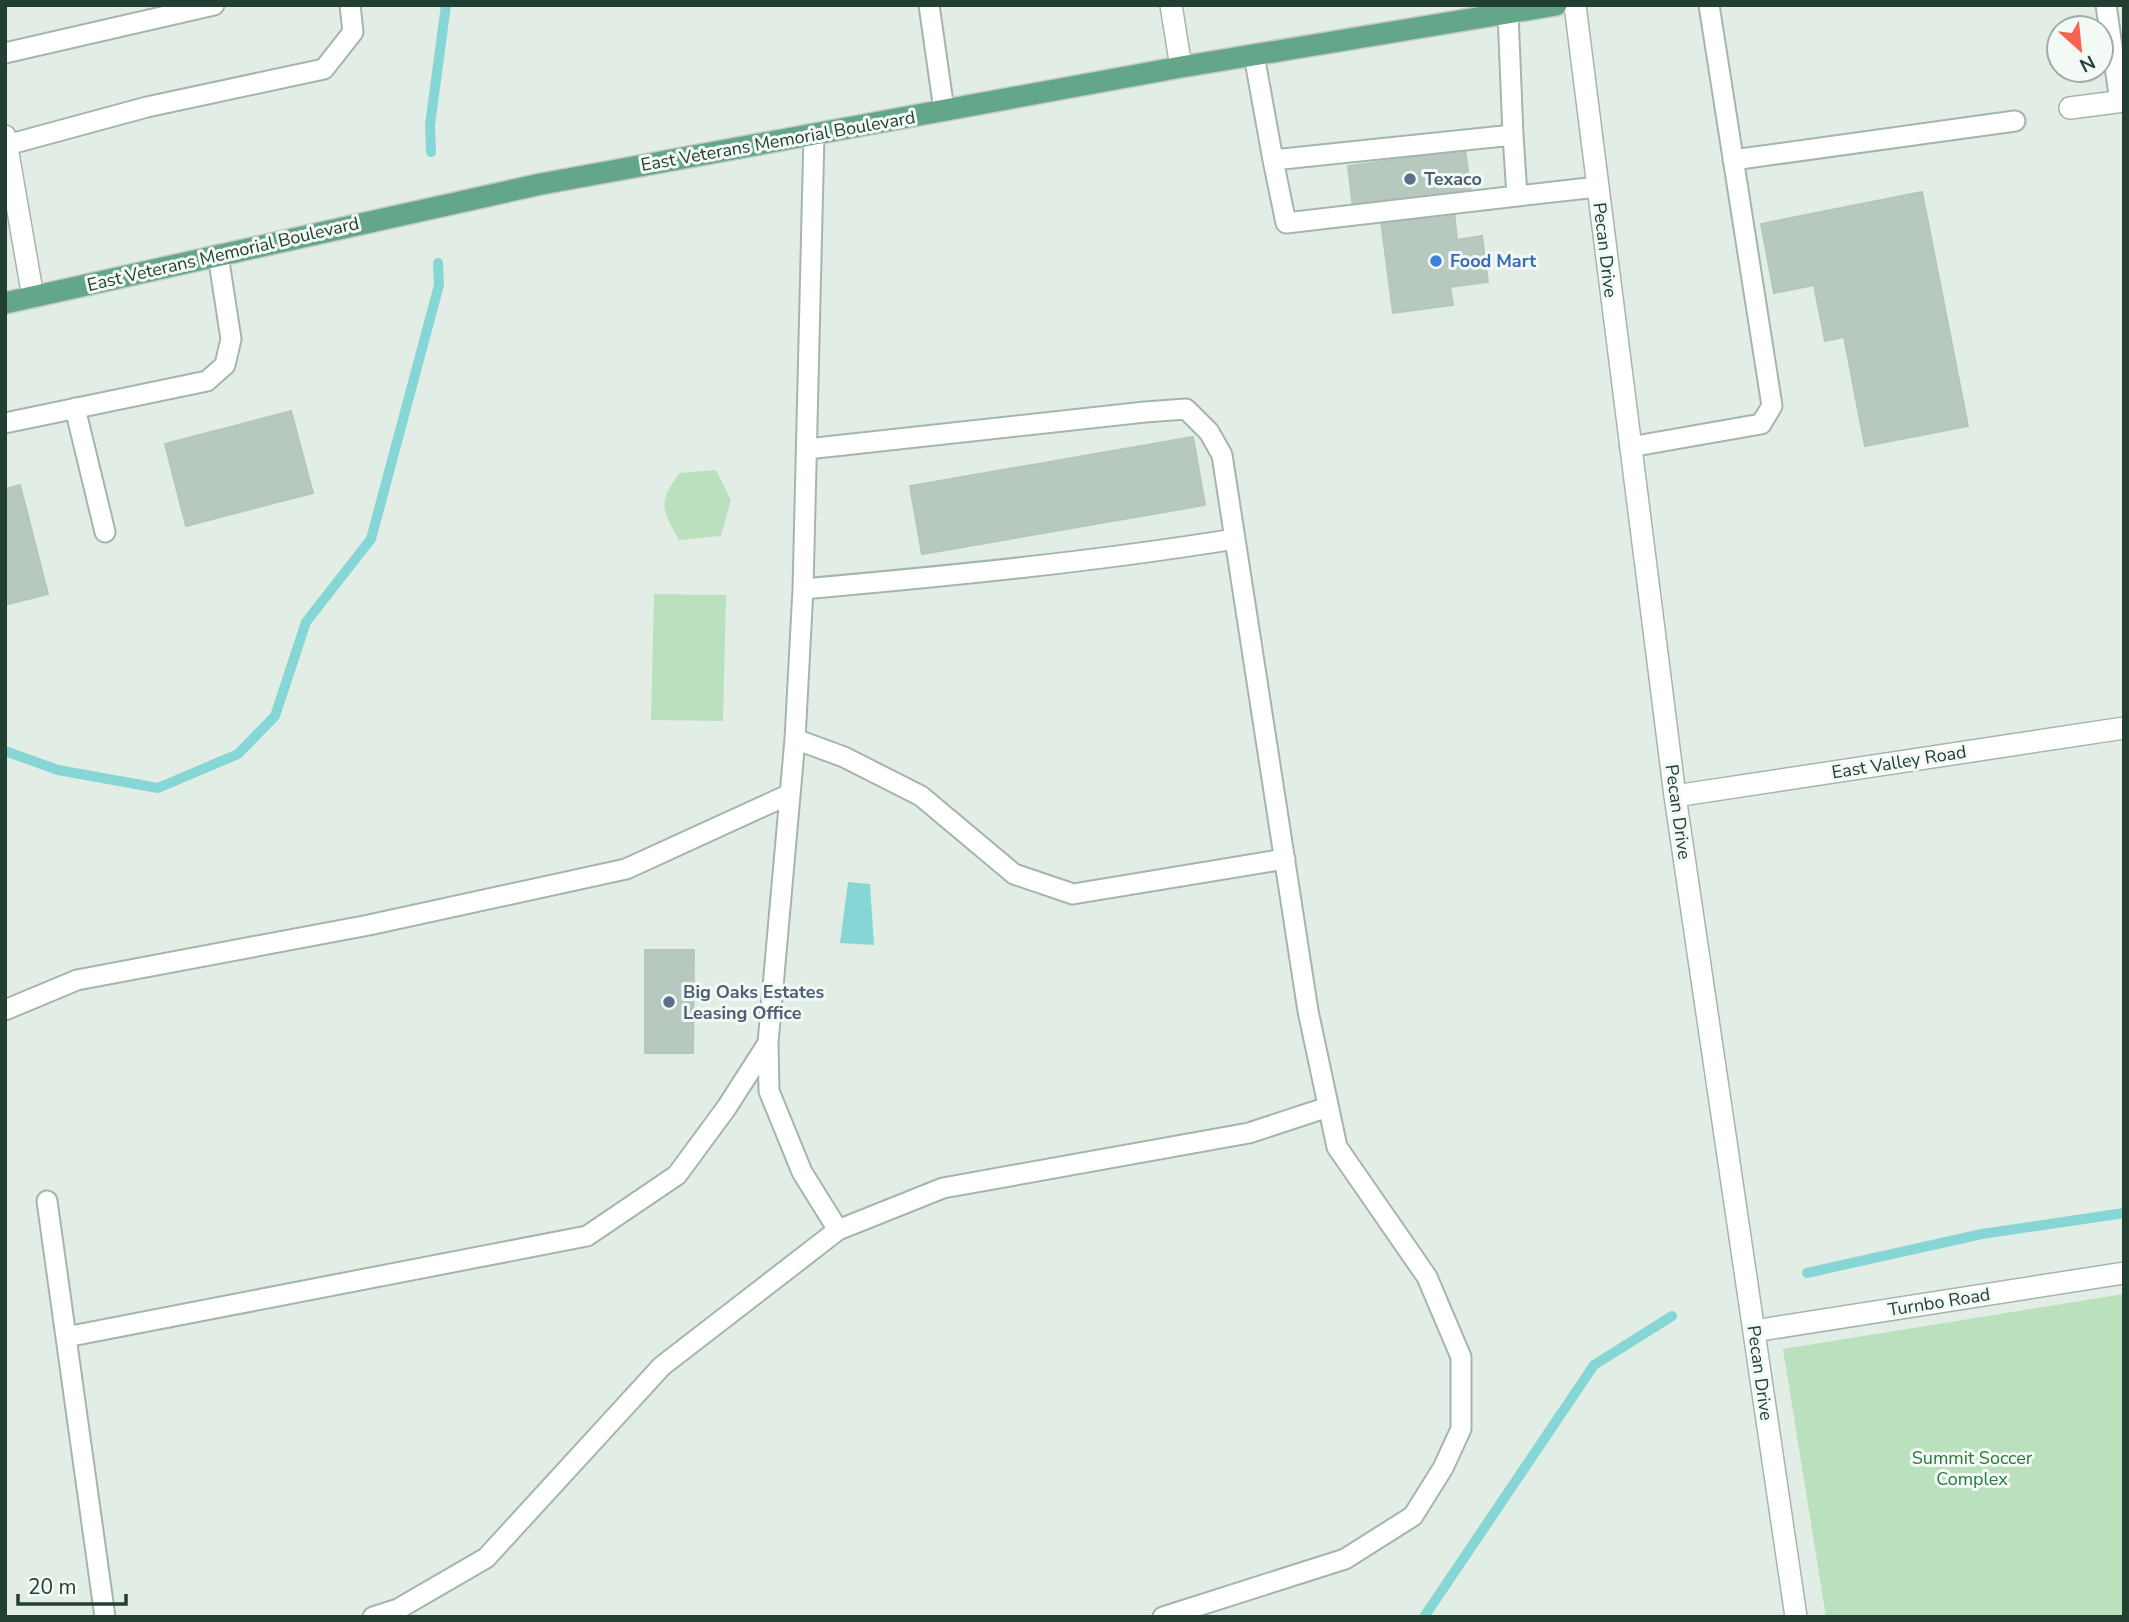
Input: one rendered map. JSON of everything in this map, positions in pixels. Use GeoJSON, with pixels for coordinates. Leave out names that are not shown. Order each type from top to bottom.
{"type":"FeatureCollection","features":[{"type":"Feature","properties":{"kind":"main road","name":"East Veterans Memorial Boulevard"},"geometry":{"type":"LineString","coordinates":[[5,303],[541,184],[1181,67],[1556,5]]}},
{"type":"Feature","properties":{"kind":"street"},"geometry":{"type":"LineString","coordinates":[[1171,5],[1181,67]]}},
{"type":"Feature","properties":{"kind":"street","name":"Pecan Drive"},"geometry":{"type":"LineString","coordinates":[[1575,5],[1675,796],[1796,1617]]}},
{"type":"Feature","properties":{"kind":"street"},"geometry":{"type":"LineString","coordinates":[[2070,108],[2122,101]]}},
{"type":"Feature","properties":{"kind":"street"},"geometry":{"type":"LineString","coordinates":[[6,140],[33,297]]}},
{"type":"Feature","properties":{"kind":"street","name":"East Valley Road"},"geometry":{"type":"LineString","coordinates":[[1675,796],[2124,728]]}},
{"type":"Feature","properties":{"kind":"street","name":"Turnbo Road"},"geometry":{"type":"LineString","coordinates":[[1754,1331],[2124,1273]]}},
{"type":"Feature","properties":{"kind":"lane"},"geometry":{"type":"LineString","coordinates":[[5,53],[214,5]]}},
{"type":"Feature","properties":{"kind":"lane"},"geometry":{"type":"LineString","coordinates":[[6,140],[324,69],[353,32],[350,5]]}},
{"type":"Feature","properties":{"kind":"lane"},"geometry":{"type":"LineString","coordinates":[[929,5],[944,110]]}},
{"type":"Feature","properties":{"kind":"lane"},"geometry":{"type":"LineString","coordinates":[[1630,447],[1761,424],[1772,406],[1709,5]]}},
{"type":"Feature","properties":{"kind":"lane"},"geometry":{"type":"LineString","coordinates":[[2106,5],[2122,101]]}},
{"type":"Feature","properties":{"kind":"lane"},"geometry":{"type":"LineString","coordinates":[[1508,13],[1517,196]]}},
{"type":"Feature","properties":{"kind":"lane"},"geometry":{"type":"LineString","coordinates":[[1254,55],[1286,223],[1597,187]]}},
{"type":"Feature","properties":{"kind":"lane"},"geometry":{"type":"LineString","coordinates":[[1733,160],[2015,121]]}},
{"type":"Feature","properties":{"kind":"lane"},"geometry":{"type":"LineString","coordinates":[[814,134],[803,589],[795,739],[768,1043],[769,1091],[802,1172],[838,1230]]}},
{"type":"Feature","properties":{"kind":"lane"},"geometry":{"type":"LineString","coordinates":[[1273,160],[1513,135]]}},
{"type":"Feature","properties":{"kind":"lane"},"geometry":{"type":"LineString","coordinates":[[5,423],[206,381],[225,365],[231,339],[218,255]]}},
{"type":"Feature","properties":{"kind":"lane"},"geometry":{"type":"LineString","coordinates":[[75,408],[105,532]]}},
{"type":"Feature","properties":{"kind":"lane"},"geometry":{"type":"LineString","coordinates":[[807,449],[1145,412],[1186,410],[1209,432],[1223,455],[1308,1011],[1336,1147],[1427,1276],[1461,1357],[1461,1429],[1443,1468],[1413,1516],[1345,1559],[1163,1617]]}},
{"type":"Feature","properties":{"kind":"lane"},"geometry":{"type":"LineString","coordinates":[[803,589],[1003,571],[1135,555],[1235,539]]}},
{"type":"Feature","properties":{"kind":"lane"},"geometry":{"type":"LineString","coordinates":[[795,739],[844,757],[921,796],[1014,874],[1073,894],[1285,859]]}},
{"type":"Feature","properties":{"kind":"lane"},"geometry":{"type":"LineString","coordinates":[[5,1010],[77,980],[369,925],[626,869],[790,794]]}},
{"type":"Feature","properties":{"kind":"lane"},"geometry":{"type":"LineString","coordinates":[[65,1337],[587,1236],[677,1175],[727,1107],[768,1043]]}},
{"type":"Feature","properties":{"kind":"lane"},"geometry":{"type":"LineString","coordinates":[[373,1617],[398,1609],[486,1558],[662,1366],[838,1230],[943,1188],[1249,1133],[1328,1107]]}},
{"type":"Feature","properties":{"kind":"lane"},"geometry":{"type":"LineString","coordinates":[[47,1201],[105,1617]]}},
{"type":"Feature","properties":{"kind":"green space"},"geometry":{"type":"Polygon","coordinates":[[[716,470],[731,500],[721,536],[679,540],[664,506],[668,491],[680,473],[716,470]]]}},
{"type":"Feature","properties":{"kind":"green space"},"geometry":{"type":"Polygon","coordinates":[[[654,594],[726,595],[723,721],[651,720],[654,594]]]}},
{"type":"Feature","properties":{"kind":"green space","name":"Summit Soccer Complex"},"geometry":{"type":"Polygon","coordinates":[[[2124,1294],[2124,1617],[1826,1617],[1783,1349],[2124,1294]]]}},
{"type":"Feature","properties":{"kind":"water"},"geometry":{"type":"Polygon","coordinates":[[[848,882],[870,884],[874,945],[840,943],[848,882]]]}},
{"type":"Feature","properties":{"kind":"building","name":"Texaco"},"geometry":{"type":"Polygon","coordinates":[[[1465,150],[1471,192],[1353,208],[1348,166],[1465,150]]]}},
{"type":"Feature","properties":{"kind":"building"},"geometry":{"type":"Polygon","coordinates":[[[1922,192],[1968,426],[1865,446],[1844,337],[1825,341],[1814,285],[1774,293],[1761,224],[1922,192]]]}},
{"type":"Feature","properties":{"kind":"building","name":"Food Mart"},"geometry":{"type":"Polygon","coordinates":[[[1454,211],[1457,240],[1482,236],[1488,282],[1450,287],[1453,305],[1393,313],[1381,221],[1454,211]]]}},
{"type":"Feature","properties":{"kind":"building"},"geometry":{"type":"Polygon","coordinates":[[[291,411],[313,493],[186,526],[165,444],[291,411]]]}},
{"type":"Feature","properties":{"kind":"building"},"geometry":{"type":"Polygon","coordinates":[[[1193,437],[1205,505],[922,554],[910,486],[1193,437]]]}},
{"type":"Feature","properties":{"kind":"building"},"geometry":{"type":"Polygon","coordinates":[[[20,485],[48,594],[5,605],[5,489],[20,485]]]}},
{"type":"Feature","properties":{"kind":"building","name":"Big Oaks Estates Leasing Office"},"geometry":{"type":"Polygon","coordinates":[[[645,950],[694,950],[693,1053],[645,1053],[645,950]]]}},
{"type":"Feature","properties":{"kind":"waterway"},"geometry":{"type":"LineString","coordinates":[[431,152],[430,125],[446,5]]}},
{"type":"Feature","properties":{"kind":"waterway"},"geometry":{"type":"LineString","coordinates":[[5,751],[58,770],[158,788],[238,754],[275,716],[306,622],[371,539],[439,285],[438,263]]}},
{"type":"Feature","properties":{"kind":"waterway"},"geometry":{"type":"LineString","coordinates":[[1807,1273],[1982,1234],[2124,1213]]}},
{"type":"Feature","properties":{"kind":"waterway"},"geometry":{"type":"LineString","coordinates":[[1424,1617],[1594,1365],[1672,1316]]}},
{"type":"Feature","properties":{"kind":"place","name":"Texaco"},"geometry":{"type":"Point","coordinates":[1410,179]}},
{"type":"Feature","properties":{"kind":"place","name":"Food Mart"},"geometry":{"type":"Point","coordinates":[1436,261]}},
{"type":"Feature","properties":{"kind":"place","name":"Big Oaks Estates Leasing Office"},"geometry":{"type":"Point","coordinates":[669,1002]}}]}
